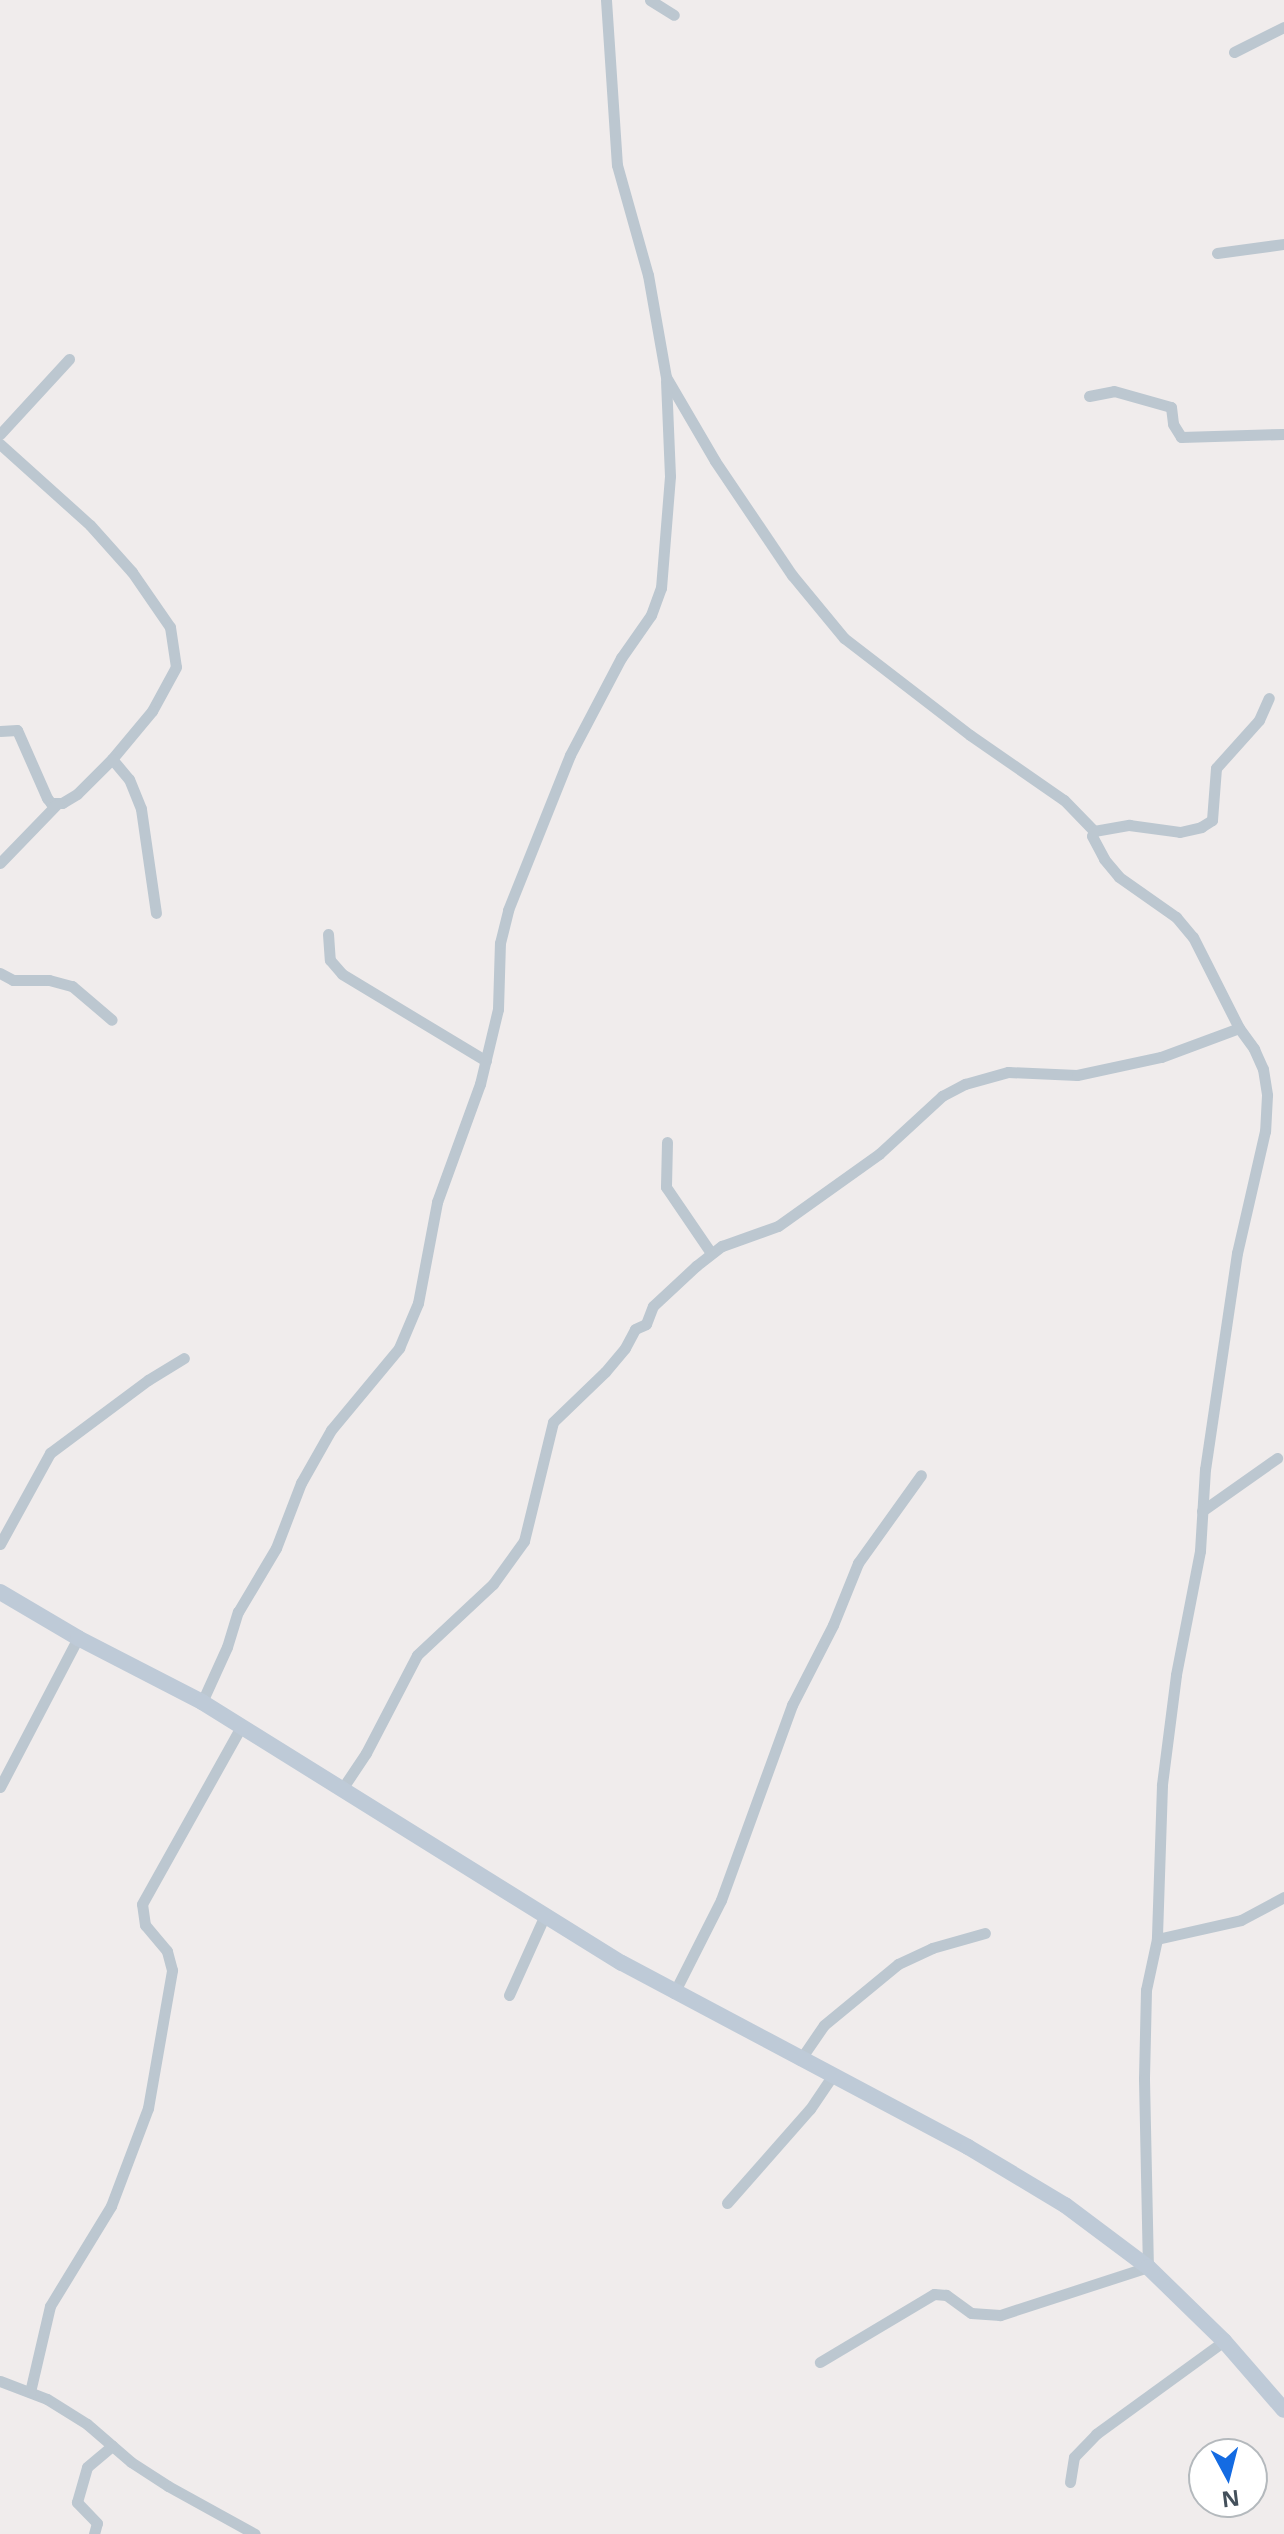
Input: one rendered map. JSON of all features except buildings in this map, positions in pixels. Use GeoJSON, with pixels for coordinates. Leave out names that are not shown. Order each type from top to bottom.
{"type":"FeatureCollection","features":[{"type":"Feature","properties":{"kind":"main road"},"geometry":{"type":"LineString","coordinates":[[0,1592],[78,1638],[202,1702],[674,1993],[968,2147],[1041,2190],[1148,2267],[1224,2341],[1284,2410]]}},
{"type":"Feature","properties":{"kind":"street"},"geometry":{"type":"LineString","coordinates":[[202,1702],[227,1647],[238,1612],[283,1535],[301,1483],[331,1430],[399,1348],[409,1327],[418,1303],[437,1202],[486,1061],[498,1009],[500,943],[508,910],[570,755],[621,658],[651,615],[661,588],[670,476],[666,377],[648,275],[617,165],[606,0]]}},
{"type":"Feature","properties":{"kind":"street"},"geometry":{"type":"LineString","coordinates":[[650,0],[674,15]]}},
{"type":"Feature","properties":{"kind":"street"},"geometry":{"type":"LineString","coordinates":[[1234,52],[1284,27]]}},
{"type":"Feature","properties":{"kind":"street"},"geometry":{"type":"LineString","coordinates":[[1217,253],[1284,244]]}},
{"type":"Feature","properties":{"kind":"street"},"geometry":{"type":"LineString","coordinates":[[0,434],[69,359]]}},
{"type":"Feature","properties":{"kind":"street"},"geometry":{"type":"LineString","coordinates":[[666,377],[747,512],[792,575],[844,638],[981,743],[1064,800],[1094,831]]}},
{"type":"Feature","properties":{"kind":"street"},"geometry":{"type":"LineString","coordinates":[[1089,396],[1114,391],[1171,407],[1173,424],[1181,437],[1284,434]]}},
{"type":"Feature","properties":{"kind":"street"},"geometry":{"type":"LineString","coordinates":[[669,420],[680,398]]}},
{"type":"Feature","properties":{"kind":"street"},"geometry":{"type":"LineString","coordinates":[[0,444],[100,537],[140,582],[170,627],[175,644],[176,667],[167,690],[112,759],[77,794],[56,805],[0,863]]}},
{"type":"Feature","properties":{"kind":"street"},"geometry":{"type":"LineString","coordinates":[[1094,831],[1129,825],[1180,832],[1201,827],[1212,820],[1216,768],[1259,720],[1269,698]]}},
{"type":"Feature","properties":{"kind":"street"},"geometry":{"type":"LineString","coordinates":[[0,731],[17,730],[47,798],[56,805]]}},
{"type":"Feature","properties":{"kind":"street"},"geometry":{"type":"LineString","coordinates":[[112,759],[129,779],[141,809],[156,913]]}},
{"type":"Feature","properties":{"kind":"street"},"geometry":{"type":"LineString","coordinates":[[820,2362],[934,2294],[946,2295],[971,2313],[1000,2315],[1148,2267],[1143,2145],[1144,2049],[1146,1990],[1157,1939],[1162,1785],[1176,1675],[1200,1551],[1205,1469],[1237,1253],[1265,1131],[1267,1095],[1263,1069],[1193,937],[1176,917],[1119,877],[1104,859],[1092,836],[1094,831]]}},
{"type":"Feature","properties":{"kind":"street"},"geometry":{"type":"LineString","coordinates":[[328,934],[330,960],[342,974],[486,1061]]}},
{"type":"Feature","properties":{"kind":"street"},"geometry":{"type":"LineString","coordinates":[[0,973],[13,980],[49,980],[72,986],[112,1020]]}},
{"type":"Feature","properties":{"kind":"street"},"geometry":{"type":"LineString","coordinates":[[342,1789],[366,1753],[417,1655],[493,1584],[524,1541],[553,1422],[605,1372],[625,1348],[635,1329],[646,1324],[653,1306],[711,1253],[778,1226],[879,1154],[942,1096],[965,1084],[1008,1072],[1077,1075],[1161,1057],[1239,1028]]}},
{"type":"Feature","properties":{"kind":"street"},"geometry":{"type":"LineString","coordinates":[[667,1142],[666,1187],[711,1253]]}},
{"type":"Feature","properties":{"kind":"street"},"geometry":{"type":"LineString","coordinates":[[0,1544],[50,1453],[148,1380],[184,1358]]}},
{"type":"Feature","properties":{"kind":"street"},"geometry":{"type":"LineString","coordinates":[[1202,1511],[1277,1458]]}},
{"type":"Feature","properties":{"kind":"street"},"geometry":{"type":"LineString","coordinates":[[674,1993],[721,1900],[792,1705],[833,1625],[858,1563],[921,1475]]}},
{"type":"Feature","properties":{"kind":"street"},"geometry":{"type":"LineString","coordinates":[[0,1787],[78,1638]]}},
{"type":"Feature","properties":{"kind":"street"},"geometry":{"type":"LineString","coordinates":[[30,2392],[50,2306],[111,2206],[148,2108],[172,1970],[167,1951],[145,1925],[142,1904],[241,1727]]}},
{"type":"Feature","properties":{"kind":"street"},"geometry":{"type":"LineString","coordinates":[[1157,1939],[1241,1920],[1284,1897]]}},
{"type":"Feature","properties":{"kind":"street"},"geometry":{"type":"LineString","coordinates":[[509,1995],[545,1915]]}},
{"type":"Feature","properties":{"kind":"street"},"geometry":{"type":"LineString","coordinates":[[800,2060],[824,2025],[898,1964],[932,1948],[985,1933]]}},
{"type":"Feature","properties":{"kind":"street"},"geometry":{"type":"LineString","coordinates":[[727,2203],[810,2109],[832,2076]]}},
{"type":"Feature","properties":{"kind":"street"},"geometry":{"type":"LineString","coordinates":[[1070,2482],[1074,2457],[1096,2434],[1224,2341]]}},
{"type":"Feature","properties":{"kind":"street"},"geometry":{"type":"LineString","coordinates":[[0,2381],[30,2392],[87,2424],[168,2486],[255,2534]]}},
{"type":"Feature","properties":{"kind":"street"},"geometry":{"type":"LineString","coordinates":[[94,2534],[97,2523],[77,2502],[87,2467],[112,2446]]}}]}
